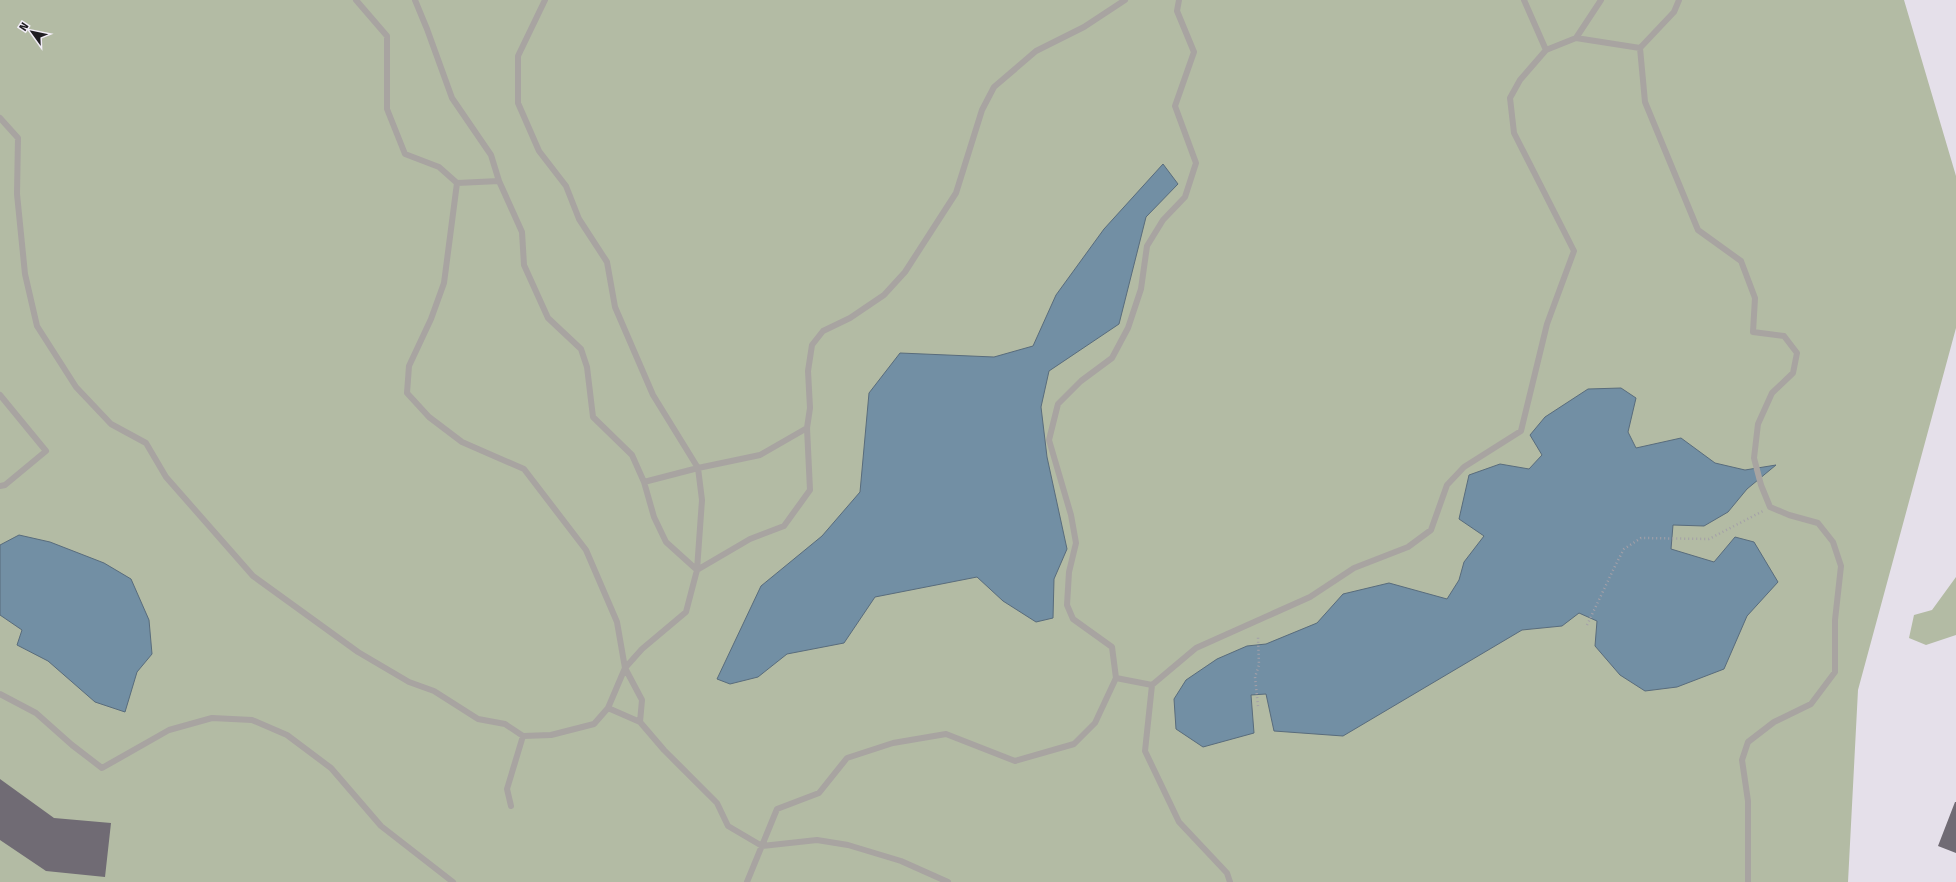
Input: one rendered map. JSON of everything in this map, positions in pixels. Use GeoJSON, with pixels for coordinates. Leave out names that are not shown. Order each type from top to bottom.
{"type":"FeatureCollection","features":[{"type":"Feature","properties":{"kind":"lane"},"geometry":{"type":"LineString","coordinates":[[356,0],[387,36],[387,109],[405,154],[439,167],[457,183],[499,181]]}},
{"type":"Feature","properties":{"kind":"lane"},"geometry":{"type":"LineString","coordinates":[[415,0],[452,98],[491,155],[499,181],[522,232],[524,265],[548,318],[581,349],[587,367],[593,417],[632,455],[644,482],[654,517],[666,542],[697,570]]}},
{"type":"Feature","properties":{"kind":"lane"},"geometry":{"type":"LineString","coordinates":[[0,118],[18,138],[17,194],[25,274],[37,326],[76,387],[111,424],[146,443],[166,478],[253,576],[358,652],[408,682],[434,691],[478,718],[505,724],[523,736],[551,735],[594,724],[608,708],[625,668],[642,649],[686,612],[697,570],[702,500],[698,468],[653,395],[615,308],[607,262],[579,219],[566,186],[539,151],[518,102],[518,56],[545,0]]}},
{"type":"Feature","properties":{"kind":"lane"},"geometry":{"type":"LineString","coordinates":[[697,570],[750,539],[784,526],[810,490],[807,428],[810,408],[808,371],[812,345],[823,331],[850,318],[884,295],[905,272],[956,193],[982,110],[994,87],[1036,51],[1084,27],[1125,0]]}},
{"type":"Feature","properties":{"kind":"lane"},"geometry":{"type":"LineString","coordinates":[[748,882],[777,809],[819,793],[847,758],[894,744],[946,734],[1015,761],[1074,744],[1095,723],[1116,678],[1112,647],[1073,619],[1067,604],[1069,572],[1076,543],[1071,515],[1049,440],[1058,404],[1081,381],[1112,358],[1128,328],[1141,289],[1147,246],[1163,220],[1185,196],[1196,163],[1174,106],[1194,52],[1177,11],[1179,0]]}},
{"type":"Feature","properties":{"kind":"lane"},"geometry":{"type":"LineString","coordinates":[[1524,0],[1546,50]]}},
{"type":"Feature","properties":{"kind":"lane"},"geometry":{"type":"LineString","coordinates":[[1576,38],[1601,0]]}},
{"type":"Feature","properties":{"kind":"lane"},"geometry":{"type":"LineString","coordinates":[[1679,0],[1674,12],[1640,48],[1645,102],[1698,230],[1742,261],[1755,298],[1753,332],[1784,336],[1798,353],[1794,373],[1772,394],[1758,424],[1754,458],[1761,486],[1770,507],[1789,515],[1818,523],[1834,542],[1841,566],[1835,620],[1836,672],[1812,704],[1774,722],[1748,742],[1742,760],[1748,801],[1748,882]]}},
{"type":"Feature","properties":{"kind":"lane"},"geometry":{"type":"LineString","coordinates":[[1230,882],[1227,873],[1179,822],[1145,751],[1152,685],[1196,648],[1310,597],[1354,568],[1408,547],[1431,530],[1447,485],[1464,467],[1521,431],[1547,324],[1574,251],[1514,133],[1510,98],[1520,80],[1546,50],[1576,38],[1640,48]]}},
{"type":"Feature","properties":{"kind":"lane"},"geometry":{"type":"LineString","coordinates":[[457,183],[444,283],[431,319],[409,366],[407,393],[429,417],[462,442],[524,469],[586,550],[618,622],[625,668],[642,700],[640,722]]}},
{"type":"Feature","properties":{"kind":"lane"},"geometry":{"type":"LineString","coordinates":[[0,395],[46,451],[5,485],[0,486]]}},
{"type":"Feature","properties":{"kind":"lane"},"geometry":{"type":"LineString","coordinates":[[644,482],[698,468],[760,455],[807,428]]}},
{"type":"Feature","properties":{"kind":"lane"},"geometry":{"type":"LineString","coordinates":[[1116,678],[1152,685]]}},
{"type":"Feature","properties":{"kind":"lane"},"geometry":{"type":"LineString","coordinates":[[0,694],[36,713],[72,745],[102,768],[169,730],[212,718],[252,720],[287,735],[331,768],[381,826],[453,882]]}},
{"type":"Feature","properties":{"kind":"lane"},"geometry":{"type":"LineString","coordinates":[[608,708],[640,722],[664,750],[717,803],[728,826],[762,846],[817,840],[848,845],[900,861],[948,882]]}},
{"type":"Feature","properties":{"kind":"lane"},"geometry":{"type":"LineString","coordinates":[[512,806],[506,789],[523,736]]}},
{"type":"Feature","properties":{"kind":"path"},"geometry":{"type":"LineString","coordinates":[[1587,625],[1604,586],[1624,550],[1641,538],[1675,537],[1709,539],[1770,507]]}},
{"type":"Feature","properties":{"kind":"path"},"geometry":{"type":"LineString","coordinates":[[1258,637],[1259,665],[1255,677],[1258,706]]}},
{"type":"Feature","properties":{"kind":"green space"},"geometry":{"type":"Polygon","coordinates":[[[0,0],[1904,0],[1956,176],[1956,328],[1858,690],[1848,882],[0,882],[0,0]]]}},
{"type":"Feature","properties":{"kind":"green space"},"geometry":{"type":"Polygon","coordinates":[[[1956,577],[1956,635],[1926,645],[1909,638],[1914,615],[1932,610],[1956,577]]]}},
{"type":"Feature","properties":{"kind":"water"},"geometry":{"type":"Polygon","coordinates":[[[1163,164],[1178,184],[1146,217],[1119,324],[1049,371],[1041,407],[1047,457],[1067,549],[1054,579],[1053,618],[1036,622],[1003,601],[977,577],[875,597],[844,643],[787,654],[758,677],[730,684],[717,679],[761,586],[822,536],[860,492],[869,393],[900,353],[994,357],[1033,346],[1056,295],[1104,229],[1163,164]]]}},
{"type":"Feature","properties":{"kind":"water"},"geometry":{"type":"Polygon","coordinates":[[[1621,388],[1636,398],[1628,432],[1636,448],[1681,438],[1715,463],[1745,470],[1776,465],[1747,489],[1728,512],[1704,526],[1673,525],[1671,549],[1714,562],[1735,537],[1754,542],[1778,582],[1747,616],[1724,669],[1677,687],[1645,691],[1620,675],[1595,646],[1597,621],[1579,613],[1562,626],[1522,630],[1343,736],[1274,731],[1266,694],[1251,695],[1254,733],[1203,747],[1176,729],[1174,699],[1186,680],[1217,659],[1247,646],[1266,644],[1317,623],[1343,594],[1389,583],[1447,599],[1459,580],[1464,562],[1484,536],[1459,519],[1469,475],[1500,464],[1529,469],[1542,455],[1530,435],[1545,417],[1588,389],[1621,388]]]}},
{"type":"Feature","properties":{"kind":"water"},"geometry":{"type":"Polygon","coordinates":[[[19,535],[50,542],[104,563],[131,579],[149,620],[152,654],[137,672],[125,712],[95,702],[48,661],[17,645],[22,630],[0,615],[0,545],[19,535]]]}},
{"type":"Feature","properties":{"kind":"building"},"geometry":{"type":"Polygon","coordinates":[[[0,779],[54,818],[111,823],[105,877],[46,871],[0,840],[0,779]]]}},
{"type":"Feature","properties":{"kind":"building"},"geometry":{"type":"Polygon","coordinates":[[[1956,802],[1956,853],[1938,846],[1956,802]]]}}]}
